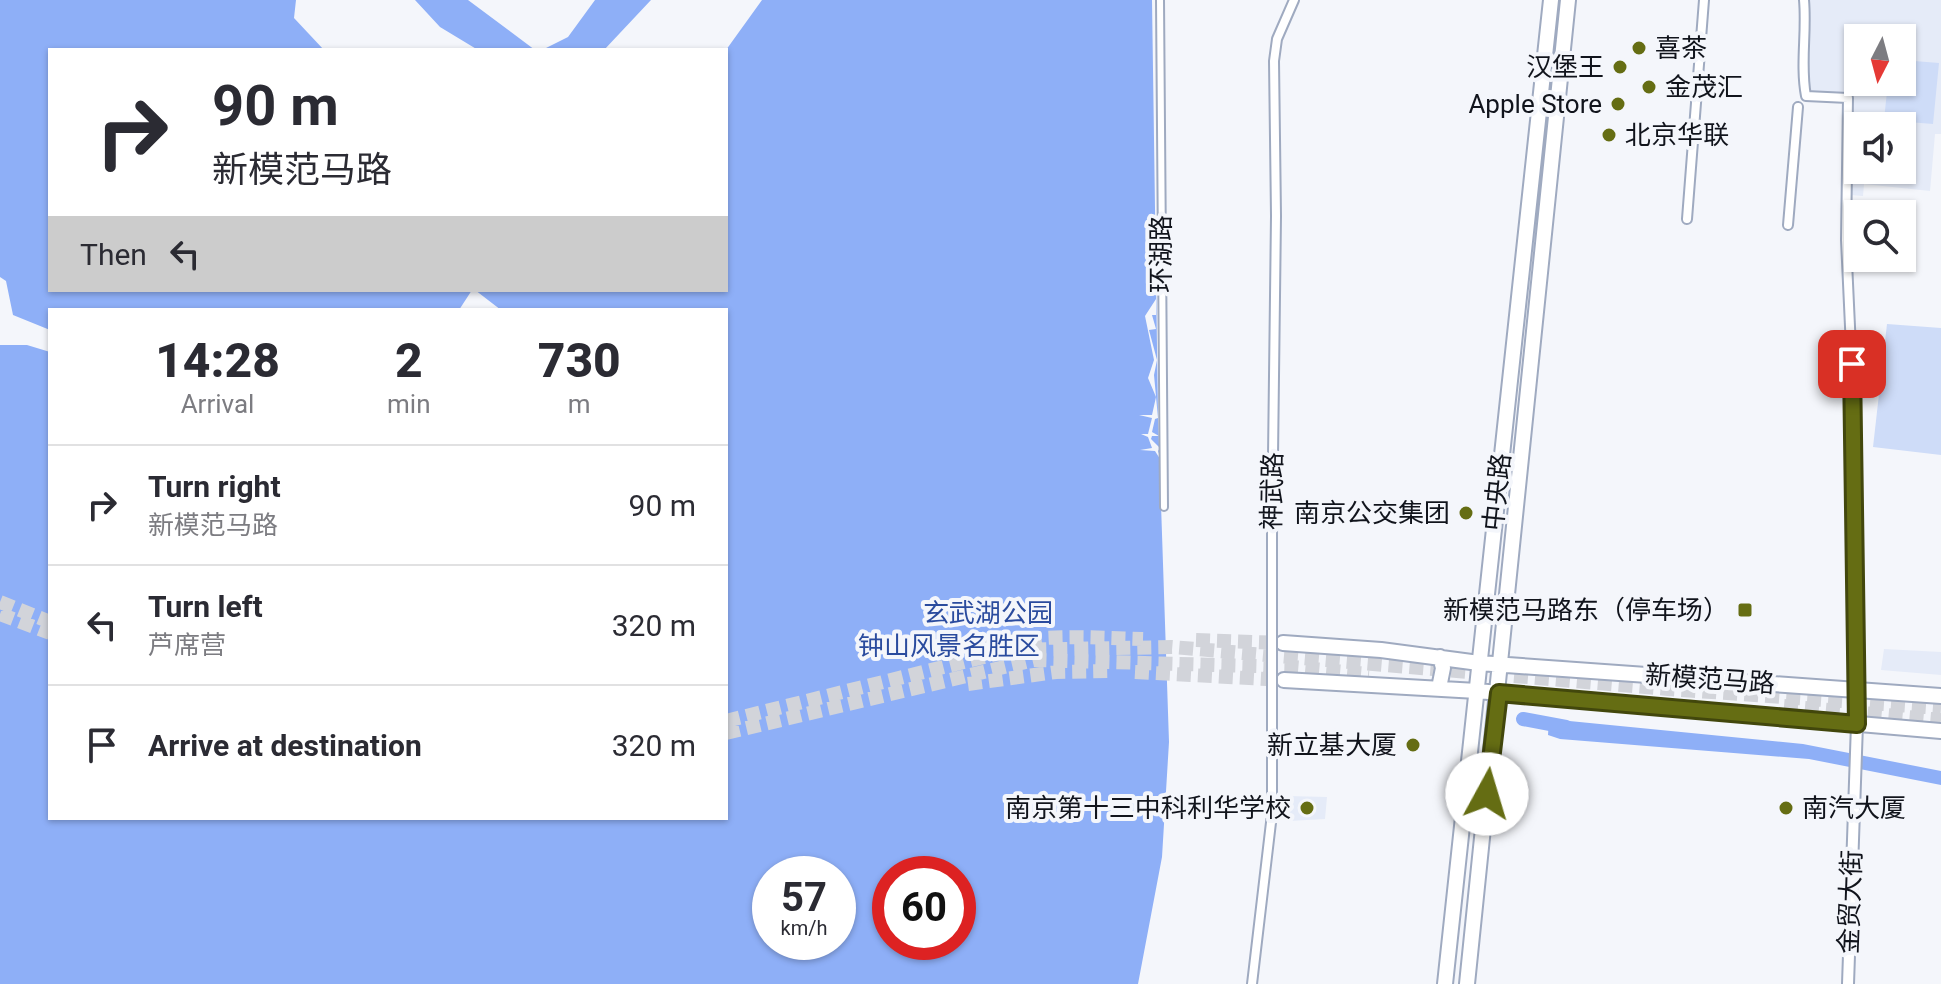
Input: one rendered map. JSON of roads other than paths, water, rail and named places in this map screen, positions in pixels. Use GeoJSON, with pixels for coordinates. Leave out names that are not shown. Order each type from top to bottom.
{"type":"FeatureCollection","features":[{"type":"Feature","properties":{"kind":"main road","name":"中央路"},"geometry":{"type":"LineString","coordinates":[[1445,984],[1551,0]]}},
{"type":"Feature","properties":{"kind":"main road","name":"中央路"},"geometry":{"type":"LineString","coordinates":[[1467,984],[1568,0]]}},
{"type":"Feature","properties":{"kind":"main road","name":"新模范马路"},"geometry":{"type":"LineString","coordinates":[[1283,643],[1500,665],[1941,696]]}},
{"type":"Feature","properties":{"kind":"main road"},"geometry":{"type":"LineString","coordinates":[[1439,688],[1443,668],[1440,657]]}},
{"type":"Feature","properties":{"kind":"main road"},"geometry":{"type":"LineString","coordinates":[[1546,667],[1541,687],[1552,696]]}},
{"type":"Feature","properties":{"kind":"main road","name":"新模范马路"},"geometry":{"type":"LineString","coordinates":[[1284,680],[1552,696],[1941,731]]}},
{"type":"Feature","properties":{"kind":"street","name":"环湖路"},"geometry":{"type":"LineString","coordinates":[[1160,0],[1164,507]]}},
{"type":"Feature","properties":{"kind":"street","name":"神武路"},"geometry":{"type":"LineString","coordinates":[[1252,984],[1272,814],[1276,231],[1274,61],[1277,39],[1294,0]]}},
{"type":"Feature","properties":{"kind":"street"},"geometry":{"type":"LineString","coordinates":[[1687,219],[1704,0]]}},
{"type":"Feature","properties":{"kind":"street"},"geometry":{"type":"LineString","coordinates":[[1804,0],[1805,47],[1802,66],[1806,96],[1848,98],[1846,228],[1856,456],[1857,724]]}},
{"type":"Feature","properties":{"kind":"street"},"geometry":{"type":"LineString","coordinates":[[1788,225],[1798,107]]}},
{"type":"Feature","properties":{"kind":"street","name":"金贸大街"},"geometry":{"type":"LineString","coordinates":[[1848,984],[1857,724]]}},
{"type":"Feature","properties":{"kind":"water"},"geometry":{"type":"Polygon","coordinates":[[[0,0],[296,0],[294,18],[322,48],[48,48],[48,292],[471,292],[460,308],[48,308],[48,329],[13,315],[6,281],[0,277],[0,0]]]}},
{"type":"Feature","properties":{"kind":"water"},"geometry":{"type":"Polygon","coordinates":[[[415,0],[468,0],[532,48],[475,48],[440,27],[415,0]]]}},
{"type":"Feature","properties":{"kind":"water"},"geometry":{"type":"Polygon","coordinates":[[[595,0],[651,0],[606,48],[546,48],[568,37],[595,0]]]}},
{"type":"Feature","properties":{"kind":"water","name":"玄武湖公园"},"geometry":{"type":"Polygon","coordinates":[[[762,0],[1152,0],[1158,415],[1169,742],[1162,857],[1138,984],[0,984],[0,345],[27,345],[48,351],[48,820],[728,820],[728,308],[498,308],[478,292],[728,292],[727,48],[762,0]]]}},
{"type":"Feature","properties":{"kind":"water"},"geometry":{"type":"Polygon","coordinates":[[[1549,719],[1803,744],[1941,771],[1941,785],[1809,759],[1560,739],[1548,735],[1549,719]]]}},
{"type":"Feature","properties":{"kind":"waterway"},"geometry":{"type":"LineString","coordinates":[[1523,719],[1566,727]]}},
{"type":"Feature","properties":{"kind":"tunnel"},"geometry":{"type":"LineString","coordinates":[[0,602],[48,621]]}},
{"type":"Feature","properties":{"kind":"tunnel"},"geometry":{"type":"LineString","coordinates":[[0,614],[48,632]]}},
{"type":"Feature","properties":{"kind":"tunnel"},"geometry":{"type":"LineString","coordinates":[[966,652],[1032,639],[1143,639]]}},
{"type":"Feature","properties":{"kind":"tunnel"},"geometry":{"type":"LineString","coordinates":[[1196,640],[1283,643]]}},
{"type":"Feature","properties":{"kind":"tunnel"},"geometry":{"type":"LineString","coordinates":[[728,721],[1012,650],[1172,647],[1668,689],[1941,708]]}},
{"type":"Feature","properties":{"kind":"tunnel"},"geometry":{"type":"LineString","coordinates":[[728,733],[1034,660],[1292,667],[1369,674]]}},
{"type":"Feature","properties":{"kind":"tunnel"},"geometry":{"type":"LineString","coordinates":[[968,684],[1056,672],[1110,671]]}},
{"type":"Feature","properties":{"kind":"tunnel"},"geometry":{"type":"LineString","coordinates":[[1135,672],[1284,680]]}},
{"type":"Feature","properties":{"kind":"tunnel"},"geometry":{"type":"LineString","coordinates":[[1784,706],[1941,720]]}},
{"type":"Feature","properties":{"kind":"place","name":"喜茶"},"geometry":{"type":"Point","coordinates":[1639,48]}},
{"type":"Feature","properties":{"kind":"place","name":"汉堡王"},"geometry":{"type":"Point","coordinates":[1620,67]}},
{"type":"Feature","properties":{"kind":"place","name":"金茂汇"},"geometry":{"type":"Point","coordinates":[1649,87]}},
{"type":"Feature","properties":{"kind":"place","name":"Apple Store"},"geometry":{"type":"Point","coordinates":[1618,104]}},
{"type":"Feature","properties":{"kind":"place","name":"北京华联"},"geometry":{"type":"Point","coordinates":[1609,135]}},
{"type":"Feature","properties":{"kind":"place","name":"南京公交集团"},"geometry":{"type":"Point","coordinates":[1466,513]}},
{"type":"Feature","properties":{"kind":"place","name":"新模范马路东（停车场）"},"geometry":{"type":"Point","coordinates":[1745,610]}},
{"type":"Feature","properties":{"kind":"place","name":"新立基大厦"},"geometry":{"type":"Point","coordinates":[1413,745]}},
{"type":"Feature","properties":{"kind":"place","name":"南京第十三中科利华学校"},"geometry":{"type":"Point","coordinates":[1307,808]}},
{"type":"Feature","properties":{"kind":"place","name":"南汽大厦"},"geometry":{"type":"Point","coordinates":[1786,808]}},
{"type":"Feature","properties":{"kind":"park label","name":"钟山风景名胜区"},"geometry":{"type":"Point","coordinates":[949,646]}}]}
